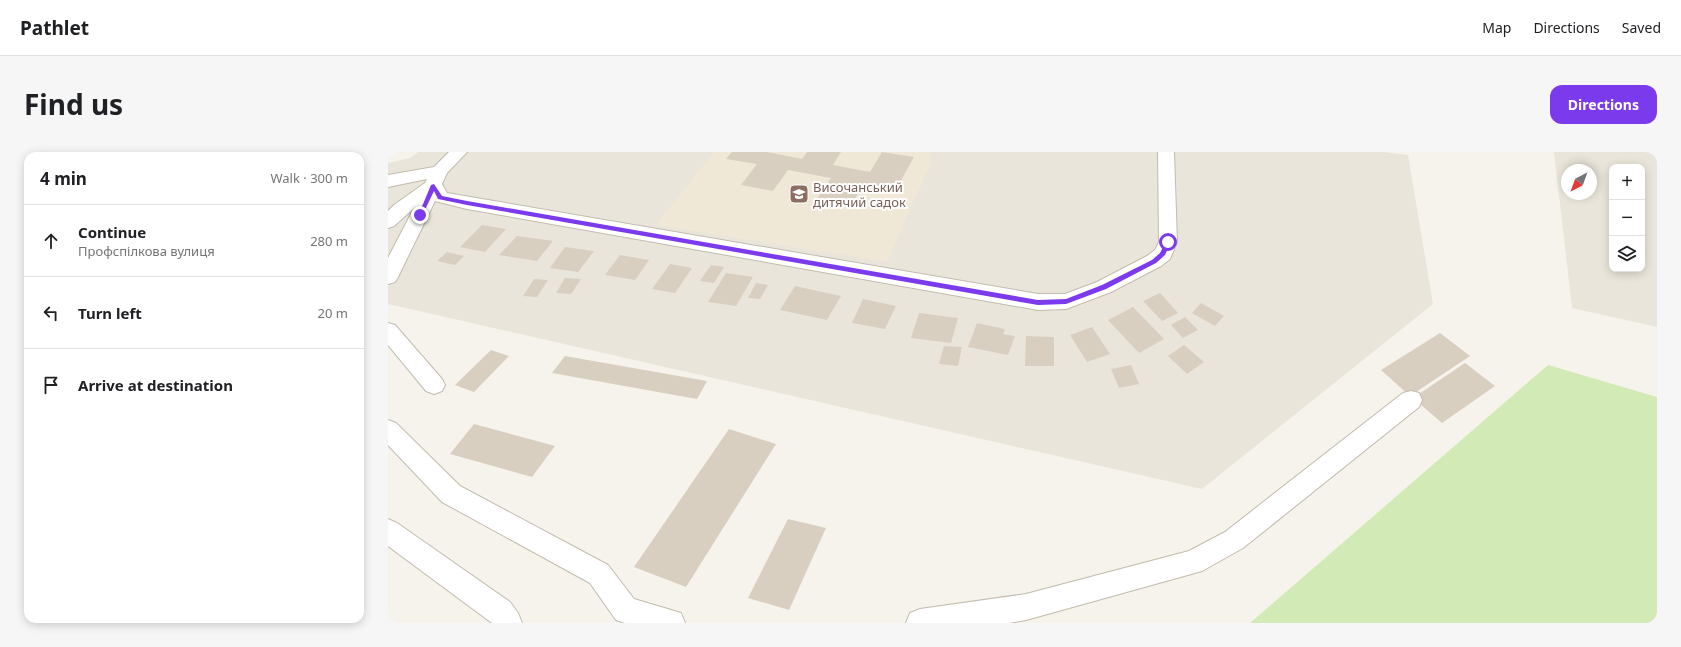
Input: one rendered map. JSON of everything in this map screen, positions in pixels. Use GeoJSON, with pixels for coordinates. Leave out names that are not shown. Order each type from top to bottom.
{"type":"FeatureCollection","features":[{"type":"Feature","properties":{"kind":"street"},"geometry":{"type":"LineString","coordinates":[[388,222],[400,209],[436,178],[459,152]]}},
{"type":"Feature","properties":{"kind":"street"},"geometry":{"type":"LineString","coordinates":[[436,178],[440,197],[1038,302],[1066,301],[1104,287],[1154,261],[1163,254],[1168,242],[1166,152]]}},
{"type":"Feature","properties":{"kind":"street"},"geometry":{"type":"LineString","coordinates":[[388,181],[436,178]]}},
{"type":"Feature","properties":{"kind":"street"},"geometry":{"type":"LineString","coordinates":[[388,277],[436,178]]}},
{"type":"Feature","properties":{"kind":"street"},"geometry":{"type":"LineString","coordinates":[[388,331],[434,385]]}},
{"type":"Feature","properties":{"kind":"street"},"geometry":{"type":"LineString","coordinates":[[920,623],[1026,607],[1193,562],[1234,540],[1410,400]]}},
{"type":"Feature","properties":{"kind":"street"},"geometry":{"type":"LineString","coordinates":[[388,430],[451,494],[599,574],[626,610],[671,623]]}},
{"type":"Feature","properties":{"kind":"street"},"geometry":{"type":"LineString","coordinates":[[388,531],[500,612],[508,623]]}},
{"type":"Feature","properties":{"kind":"shaded area"},"geometry":{"type":"Polygon","coordinates":[[[418,152],[1384,152],[1408,155],[1433,304],[1202,489],[388,304],[388,163],[410,158],[418,152]]]}},
{"type":"Feature","properties":{"kind":"shaded area","name":"Височанський дитячий садок"},"geometry":{"type":"Polygon","coordinates":[[[714,152],[930,152],[931,162],[887,262],[656,225],[714,152]]]}},
{"type":"Feature","properties":{"kind":"shaded area"},"geometry":{"type":"Polygon","coordinates":[[[1554,152],[1657,152],[1657,327],[1572,308],[1554,152]]]}},
{"type":"Feature","properties":{"kind":"green space"},"geometry":{"type":"Polygon","coordinates":[[[1548,365],[1657,397],[1657,623],[1250,623],[1548,365]]]}},
{"type":"Feature","properties":{"kind":"building"},"geometry":{"type":"Polygon","coordinates":[[[732,152],[767,152],[802,159],[807,152],[841,152],[833,165],[870,172],[882,152],[914,157],[896,189],[865,183],[851,205],[817,199],[831,178],[788,170],[773,191],[741,185],[757,164],[726,159],[732,152]]]}},
{"type":"Feature","properties":{"kind":"building"},"geometry":{"type":"Polygon","coordinates":[[[482,225],[506,229],[485,252],[460,247],[482,225]]]}},
{"type":"Feature","properties":{"kind":"building"},"geometry":{"type":"Polygon","coordinates":[[[517,236],[553,241],[537,261],[499,255],[517,236]]]}},
{"type":"Feature","properties":{"kind":"building"},"geometry":{"type":"Polygon","coordinates":[[[565,247],[594,251],[578,272],[550,268],[565,247]]]}},
{"type":"Feature","properties":{"kind":"building"},"geometry":{"type":"Polygon","coordinates":[[[447,252],[464,256],[455,265],[437,261],[447,252]]]}},
{"type":"Feature","properties":{"kind":"building"},"geometry":{"type":"Polygon","coordinates":[[[620,255],[649,260],[635,280],[605,275],[620,255]]]}},
{"type":"Feature","properties":{"kind":"building"},"geometry":{"type":"Polygon","coordinates":[[[670,264],[692,268],[675,293],[652,289],[670,264]]]}},
{"type":"Feature","properties":{"kind":"building"},"geometry":{"type":"Polygon","coordinates":[[[711,265],[724,267],[714,283],[700,281],[711,265]]]}},
{"type":"Feature","properties":{"kind":"building"},"geometry":{"type":"Polygon","coordinates":[[[726,273],[753,277],[736,306],[708,302],[726,273]]]}},
{"type":"Feature","properties":{"kind":"building"},"geometry":{"type":"Polygon","coordinates":[[[565,278],[581,279],[571,294],[556,293],[565,278]]]}},
{"type":"Feature","properties":{"kind":"building"},"geometry":{"type":"Polygon","coordinates":[[[534,279],[548,280],[537,297],[523,296],[534,279]]]}},
{"type":"Feature","properties":{"kind":"building"},"geometry":{"type":"Polygon","coordinates":[[[756,283],[768,285],[760,299],[748,298],[756,283]]]}},
{"type":"Feature","properties":{"kind":"building"},"geometry":{"type":"Polygon","coordinates":[[[795,286],[841,296],[827,320],[780,310],[795,286]]]}},
{"type":"Feature","properties":{"kind":"building"},"geometry":{"type":"Polygon","coordinates":[[[1160,293],[1178,313],[1162,321],[1143,301],[1160,293]]]}},
{"type":"Feature","properties":{"kind":"building"},"geometry":{"type":"Polygon","coordinates":[[[863,299],[896,306],[885,329],[852,323],[863,299]]]}},
{"type":"Feature","properties":{"kind":"building"},"geometry":{"type":"Polygon","coordinates":[[[1201,303],[1224,316],[1215,326],[1192,313],[1201,303]]]}},
{"type":"Feature","properties":{"kind":"building"},"geometry":{"type":"Polygon","coordinates":[[[1133,307],[1164,339],[1139,353],[1108,320],[1133,307]]]}},
{"type":"Feature","properties":{"kind":"building"},"geometry":{"type":"Polygon","coordinates":[[[919,313],[958,318],[951,343],[911,338],[919,313]]]}},
{"type":"Feature","properties":{"kind":"building"},"geometry":{"type":"Polygon","coordinates":[[[1185,317],[1198,330],[1183,338],[1171,325],[1185,317]]]}},
{"type":"Feature","properties":{"kind":"building"},"geometry":{"type":"Polygon","coordinates":[[[977,323],[1005,329],[1003,334],[1015,336],[1008,355],[968,347],[977,323]]]}},
{"type":"Feature","properties":{"kind":"building"},"geometry":{"type":"Polygon","coordinates":[[[1092,327],[1110,354],[1087,362],[1070,335],[1092,327]]]}},
{"type":"Feature","properties":{"kind":"building"},"geometry":{"type":"Polygon","coordinates":[[[1440,333],[1470,356],[1410,396],[1381,370],[1440,333]]]}},
{"type":"Feature","properties":{"kind":"building"},"geometry":{"type":"Polygon","coordinates":[[[1026,336],[1054,337],[1054,366],[1025,366],[1026,336]]]}},
{"type":"Feature","properties":{"kind":"building"},"geometry":{"type":"Polygon","coordinates":[[[1184,345],[1204,362],[1187,374],[1168,356],[1184,345]]]}},
{"type":"Feature","properties":{"kind":"building"},"geometry":{"type":"Polygon","coordinates":[[[944,346],[962,347],[958,366],[939,364],[944,346]]]}},
{"type":"Feature","properties":{"kind":"building"},"geometry":{"type":"Polygon","coordinates":[[[491,350],[509,356],[474,392],[455,385],[491,350]]]}},
{"type":"Feature","properties":{"kind":"building"},"geometry":{"type":"Polygon","coordinates":[[[565,356],[707,381],[697,399],[552,373],[565,356]]]}},
{"type":"Feature","properties":{"kind":"building"},"geometry":{"type":"Polygon","coordinates":[[[1465,363],[1495,386],[1442,423],[1413,398],[1465,363]]]}},
{"type":"Feature","properties":{"kind":"building"},"geometry":{"type":"Polygon","coordinates":[[[1131,365],[1139,384],[1119,388],[1111,369],[1131,365]]]}},
{"type":"Feature","properties":{"kind":"building"},"geometry":{"type":"Polygon","coordinates":[[[474,424],[555,446],[532,477],[450,454],[474,424]]]}},
{"type":"Feature","properties":{"kind":"building"},"geometry":{"type":"Polygon","coordinates":[[[729,429],[776,444],[686,587],[634,567],[729,429]]]}},
{"type":"Feature","properties":{"kind":"building"},"geometry":{"type":"Polygon","coordinates":[[[788,519],[826,528],[789,610],[748,598],[788,519]]]}},
{"type":"Feature","properties":{"kind":"place","name":"Височанський дитячий садок"},"geometry":{"type":"Point","coordinates":[799,194]}},
{"type":"Feature","properties":{"kind":"route"},"geometry":{"type":"LineString","coordinates":[[420,215],[434,185],[440,197],[467,203],[1038,302],[1066,301],[1104,287],[1154,261],[1163,254],[1168,242]]}}]}
